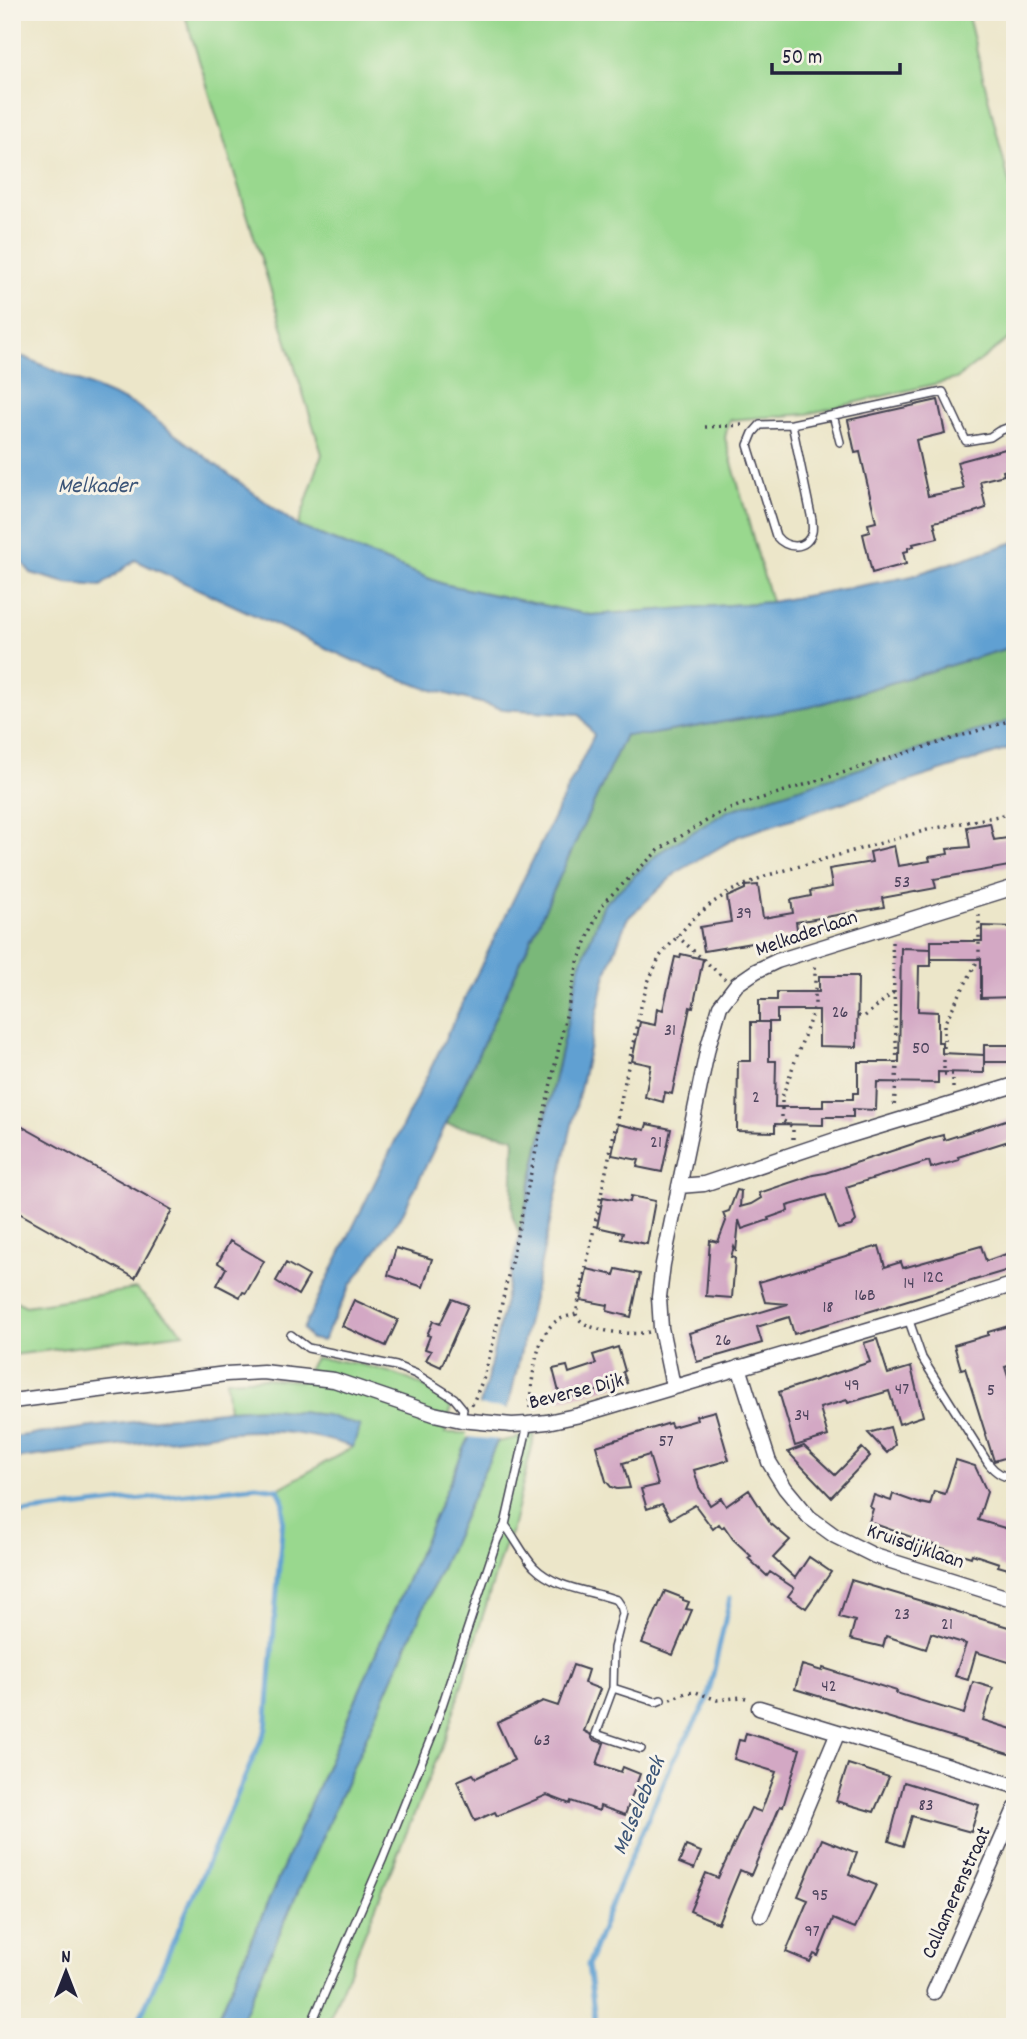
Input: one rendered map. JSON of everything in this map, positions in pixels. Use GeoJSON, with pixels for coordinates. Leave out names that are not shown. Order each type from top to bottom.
{"type":"FeatureCollection","features":[{"type":"Feature","properties":{"kind":"street","name":"Melkaderlaan"},"geometry":{"type":"LineString","coordinates":[[673,1386],[661,1328],[659,1297],[663,1264],[720,1006],[734,987],[777,961],[1015,887]]}},
{"type":"Feature","properties":{"kind":"street"},"geometry":{"type":"LineString","coordinates":[[679,1186],[704,1184],[1015,1085]]}},
{"type":"Feature","properties":{"kind":"street","name":"Beverse Dijk"},"geometry":{"type":"LineString","coordinates":[[12,1401],[226,1374],[263,1372],[334,1380],[434,1414],[463,1420],[528,1424],[580,1415],[1015,1284]]}},
{"type":"Feature","properties":{"kind":"street","name":"Kruisdijklaan"},"geometry":{"type":"LineString","coordinates":[[738,1367],[769,1462],[785,1488],[809,1517],[835,1536],[875,1556],[1015,1600]]}},
{"type":"Feature","properties":{"kind":"street"},"geometry":{"type":"LineString","coordinates":[[759,1708],[1015,1786]]}},
{"type":"Feature","properties":{"kind":"street"},"geometry":{"type":"LineString","coordinates":[[761,1915],[838,1732]]}},
{"type":"Feature","properties":{"kind":"street","name":"Callamerenstraat"},"geometry":{"type":"LineString","coordinates":[[934,1992],[1015,1809]]}},
{"type":"Feature","properties":{"kind":"lane"},"geometry":{"type":"LineString","coordinates":[[792,424],[812,520],[812,532],[808,539],[801,545],[792,547],[782,544],[776,536],[748,444],[752,433],[760,425],[792,424],[943,392],[966,441],[990,437],[999,430],[1015,425]]}},
{"type":"Feature","properties":{"kind":"lane"},"geometry":{"type":"LineString","coordinates":[[833,415],[840,442]]}},
{"type":"Feature","properties":{"kind":"lane"},"geometry":{"type":"LineString","coordinates":[[908,1318],[922,1358],[988,1463],[996,1472],[1015,1478]]}},
{"type":"Feature","properties":{"kind":"lane"},"geometry":{"type":"LineString","coordinates":[[291,1335],[308,1348],[396,1366],[416,1374],[454,1398],[463,1409],[463,1420]]}},
{"type":"Feature","properties":{"kind":"lane"},"geometry":{"type":"LineString","coordinates":[[310,2027],[383,1858],[433,1733],[497,1540],[506,1525],[528,1424]]}},
{"type":"Feature","properties":{"kind":"lane"},"geometry":{"type":"LineString","coordinates":[[506,1525],[534,1566],[547,1577],[566,1586],[617,1600],[621,1606],[623,1613],[614,1648],[613,1688],[596,1734],[641,1749]]}},
{"type":"Feature","properties":{"kind":"lane"},"geometry":{"type":"LineString","coordinates":[[613,1688],[656,1702],[661,1700]]}},
{"type":"Feature","properties":{"kind":"path"},"geometry":{"type":"LineString","coordinates":[[705,427],[760,425]]}},
{"type":"Feature","properties":{"kind":"path"},"geometry":{"type":"LineString","coordinates":[[463,1420],[484,1377],[493,1343],[578,962],[605,901],[660,849],[718,814],[1015,719]]}},
{"type":"Feature","properties":{"kind":"path"},"geometry":{"type":"LineString","coordinates":[[1009,814],[1015,815]]}},
{"type":"Feature","properties":{"kind":"path"},"geometry":{"type":"LineString","coordinates":[[953,1091],[953,1074],[944,1074],[944,1024],[979,958],[979,914]]}},
{"type":"Feature","properties":{"kind":"path"},"geometry":{"type":"LineString","coordinates":[[891,925],[897,1065],[892,1124]]}},
{"type":"Feature","properties":{"kind":"path"},"geometry":{"type":"LineString","coordinates":[[677,936],[734,987]]}},
{"type":"Feature","properties":{"kind":"path"},"geometry":{"type":"LineString","coordinates":[[793,1141],[793,1127],[782,1120],[782,1097],[815,1006],[815,965]]}},
{"type":"Feature","properties":{"kind":"path"},"geometry":{"type":"LineString","coordinates":[[859,1015],[864,1016],[894,992]]}},
{"type":"Feature","properties":{"kind":"path"},"geometry":{"type":"LineString","coordinates":[[576,1314],[577,1319],[586,1325],[629,1334],[661,1328]]}},
{"type":"Feature","properties":{"kind":"path"},"geometry":{"type":"LineString","coordinates":[[661,1700],[697,1693],[717,1700],[742,1697],[751,1699],[759,1708]]}},
{"type":"Feature","properties":{"kind":"green space"},"geometry":{"type":"Polygon","coordinates":[[[184,12],[967,12],[1015,206],[1015,334],[956,379],[807,414],[729,420],[725,438],[771,602],[590,615],[443,584],[298,526],[322,454],[184,12]]]}},
{"type":"Feature","properties":{"kind":"green space"},"geometry":{"type":"Polygon","coordinates":[[[1015,646],[1015,719],[728,811],[604,904],[580,966],[519,1234],[512,1214],[514,1137],[446,1124],[625,735],[647,735],[810,707],[1015,646]]]}},
{"type":"Feature","properties":{"kind":"green space"},"geometry":{"type":"Polygon","coordinates":[[[136,1289],[184,1333],[12,1355],[12,1299],[26,1306],[136,1289]]]}},
{"type":"Feature","properties":{"kind":"green space"},"geometry":{"type":"Polygon","coordinates":[[[315,1358],[372,1367],[413,1381],[438,1395],[449,1405],[451,1409],[445,1433],[471,1433],[214,2027],[136,2027],[266,1729],[284,1503],[278,1489],[353,1447],[355,1438],[326,1415],[262,1408],[229,1410],[226,1380],[264,1378],[301,1381],[315,1358]]]}},
{"type":"Feature","properties":{"kind":"green space"},"geometry":{"type":"Polygon","coordinates":[[[535,1434],[511,1533],[504,1546],[446,1737],[326,2027],[238,2027],[497,1442],[535,1434]]]}},
{"type":"Feature","properties":{"kind":"water","name":"Melkader"},"geometry":{"type":"Polygon","coordinates":[[[12,356],[24,357],[137,406],[298,526],[443,584],[590,615],[771,602],[908,577],[1015,542],[1015,646],[810,707],[647,735],[625,735],[403,1213],[351,1285],[323,1341],[311,1339],[303,1329],[594,735],[579,714],[503,709],[425,688],[354,661],[135,560],[101,586],[66,583],[31,573],[12,550],[12,356]]]}},
{"type":"Feature","properties":{"kind":"water"},"geometry":{"type":"Polygon","coordinates":[[[1015,719],[1015,747],[739,836],[676,873],[627,919],[606,974],[512,1391],[497,1442],[238,2027],[214,2027],[471,1433],[486,1385],[580,966],[604,904],[660,852],[728,811],[1015,719]]]}},
{"type":"Feature","properties":{"kind":"water"},"geometry":{"type":"Polygon","coordinates":[[[262,1408],[326,1415],[360,1426],[353,1447],[292,1433],[247,1431],[12,1459],[12,1437],[262,1408]]]}},
{"type":"Feature","properties":{"kind":"pier"},"geometry":{"type":"Polygon","coordinates":[[[476,1405],[510,1409],[501,1440],[466,1437],[476,1405]]]}},
{"type":"Feature","properties":{"kind":"building"},"geometry":{"type":"Polygon","coordinates":[[[938,400],[945,433],[916,440],[928,496],[964,489],[957,462],[1009,448],[1014,468],[1003,471],[1004,475],[980,481],[986,508],[934,522],[938,538],[913,544],[908,551],[903,552],[906,564],[872,573],[863,534],[870,532],[868,524],[876,522],[860,452],[855,453],[848,420],[938,400]]]}},
{"type":"Feature","properties":{"kind":"building"},"geometry":{"type":"Polygon","coordinates":[[[990,823],[994,840],[1015,837],[1015,865],[934,879],[936,888],[882,898],[884,907],[796,922],[798,935],[704,951],[700,927],[731,922],[727,897],[745,889],[745,886],[758,885],[763,918],[793,913],[791,900],[811,896],[810,891],[832,887],[829,869],[872,862],[870,852],[894,846],[898,866],[930,861],[929,857],[948,854],[947,849],[970,847],[967,827],[990,823]]]}},
{"type":"Feature","properties":{"kind":"building"},"geometry":{"type":"Polygon","coordinates":[[[982,926],[1015,927],[1015,997],[981,998],[981,959],[931,959],[931,941],[982,941],[982,926]]]}},
{"type":"Feature","properties":{"kind":"building"},"geometry":{"type":"Polygon","coordinates":[[[901,948],[931,949],[931,966],[919,966],[918,1011],[938,1012],[938,1042],[942,1042],[942,1053],[984,1055],[984,1073],[938,1072],[938,1083],[877,1082],[876,1110],[853,1109],[853,1117],[823,1117],[823,1125],[775,1124],[775,1132],[737,1131],[738,1061],[751,1061],[751,1022],[769,1022],[769,1061],[776,1061],[775,1107],[823,1107],[823,1099],[853,1099],[853,1093],[858,1093],[858,1062],[899,1062],[901,948]]]}},
{"type":"Feature","properties":{"kind":"building"},"geometry":{"type":"Polygon","coordinates":[[[681,954],[703,959],[672,1094],[665,1092],[663,1102],[645,1097],[651,1065],[632,1061],[640,1022],[655,1025],[657,1008],[663,1010],[675,957],[680,958],[681,954]]]}},
{"type":"Feature","properties":{"kind":"building"},"geometry":{"type":"Polygon","coordinates":[[[819,976],[858,976],[857,1047],[819,1046],[819,1010],[777,1010],[777,1022],[759,1022],[759,1000],[777,1000],[777,992],[819,992],[819,976]]]}},
{"type":"Feature","properties":{"kind":"building"},"geometry":{"type":"Polygon","coordinates":[[[984,1045],[1015,1045],[1015,1062],[984,1062],[984,1045]]]}},
{"type":"Feature","properties":{"kind":"building"},"geometry":{"type":"Polygon","coordinates":[[[1015,1117],[1015,1139],[931,1168],[929,1161],[846,1187],[856,1221],[851,1226],[838,1229],[826,1195],[787,1206],[788,1211],[742,1229],[739,1220],[736,1252],[734,1247],[731,1257],[735,1258],[732,1298],[706,1296],[710,1240],[718,1242],[726,1221],[723,1213],[729,1211],[737,1190],[741,1191],[740,1207],[761,1198],[759,1193],[813,1175],[928,1139],[943,1135],[944,1140],[1015,1117]]]}},
{"type":"Feature","properties":{"kind":"building"},"geometry":{"type":"Polygon","coordinates":[[[12,1121],[172,1210],[135,1278],[12,1209],[12,1121]]]}},
{"type":"Feature","properties":{"kind":"building"},"geometry":{"type":"Polygon","coordinates":[[[618,1124],[645,1130],[647,1124],[671,1129],[662,1172],[637,1167],[639,1160],[612,1155],[618,1124]]]}},
{"type":"Feature","properties":{"kind":"building"},"geometry":{"type":"Polygon","coordinates":[[[631,1196],[655,1201],[647,1244],[621,1239],[623,1233],[597,1227],[603,1197],[630,1202],[631,1196]]]}},
{"type":"Feature","properties":{"kind":"building"},"geometry":{"type":"Polygon","coordinates":[[[230,1241],[264,1261],[246,1293],[243,1292],[240,1297],[217,1285],[226,1268],[218,1263],[230,1241]]]}},
{"type":"Feature","properties":{"kind":"building"},"geometry":{"type":"Polygon","coordinates":[[[879,1246],[885,1267],[901,1262],[903,1268],[981,1246],[986,1261],[1015,1251],[1015,1268],[794,1334],[789,1317],[757,1327],[762,1343],[697,1362],[689,1333],[788,1304],[765,1302],[759,1282],[879,1246]]]}},
{"type":"Feature","properties":{"kind":"building"},"geometry":{"type":"Polygon","coordinates":[[[396,1248],[432,1259],[423,1287],[388,1275],[396,1248]]]}},
{"type":"Feature","properties":{"kind":"building"},"geometry":{"type":"Polygon","coordinates":[[[286,1263],[309,1276],[298,1295],[276,1281],[286,1263]]]}},
{"type":"Feature","properties":{"kind":"building"},"geometry":{"type":"Polygon","coordinates":[[[587,1269],[614,1275],[616,1269],[640,1274],[631,1317],[607,1311],[608,1305],[581,1300],[587,1269]]]}},
{"type":"Feature","properties":{"kind":"building"},"geometry":{"type":"Polygon","coordinates":[[[452,1299],[468,1305],[441,1367],[426,1360],[431,1351],[425,1349],[430,1336],[427,1335],[433,1321],[440,1324],[452,1299]]]}},
{"type":"Feature","properties":{"kind":"building"},"geometry":{"type":"Polygon","coordinates":[[[354,1300],[398,1320],[386,1346],[342,1326],[354,1300]]]}},
{"type":"Feature","properties":{"kind":"building"},"geometry":{"type":"Polygon","coordinates":[[[1015,1324],[1015,1364],[1005,1367],[1015,1399],[1015,1455],[994,1461],[965,1368],[961,1369],[954,1345],[1015,1324]]]}},
{"type":"Feature","properties":{"kind":"building"},"geometry":{"type":"Polygon","coordinates":[[[877,1339],[888,1374],[911,1367],[923,1416],[899,1424],[889,1391],[848,1403],[847,1400],[820,1408],[828,1436],[795,1446],[779,1392],[870,1362],[864,1343],[877,1339]]]}},
{"type":"Feature","properties":{"kind":"building"},"geometry":{"type":"Polygon","coordinates":[[[618,1347],[627,1383],[561,1400],[553,1369],[567,1366],[569,1373],[596,1364],[593,1355],[618,1347]]]}},
{"type":"Feature","properties":{"kind":"building"},"geometry":{"type":"Polygon","coordinates":[[[715,1411],[729,1460],[694,1470],[699,1487],[710,1505],[721,1498],[726,1506],[749,1490],[770,1523],[790,1540],[773,1558],[795,1578],[809,1557],[831,1572],[806,1608],[788,1596],[794,1588],[770,1572],[767,1576],[748,1558],[751,1556],[724,1526],[722,1528],[719,1524],[713,1529],[695,1505],[671,1519],[662,1504],[647,1509],[641,1489],[658,1485],[649,1455],[623,1463],[630,1488],[617,1489],[606,1481],[596,1446],[670,1423],[672,1427],[697,1420],[696,1416],[715,1411]]]}},
{"type":"Feature","properties":{"kind":"building"},"geometry":{"type":"Polygon","coordinates":[[[890,1427],[895,1445],[887,1453],[868,1433],[890,1427]]]}},
{"type":"Feature","properties":{"kind":"building"},"geometry":{"type":"Polygon","coordinates":[[[804,1446],[835,1475],[862,1448],[870,1456],[831,1497],[788,1452],[804,1446]]]}},
{"type":"Feature","properties":{"kind":"building"},"geometry":{"type":"Polygon","coordinates":[[[956,1460],[975,1466],[987,1492],[978,1520],[1015,1531],[1015,1571],[998,1566],[999,1563],[942,1548],[869,1522],[874,1495],[891,1501],[893,1494],[930,1505],[934,1491],[945,1494],[956,1460]]]}},
{"type":"Feature","properties":{"kind":"building"},"geometry":{"type":"Polygon","coordinates":[[[851,1580],[1015,1629],[1015,1664],[976,1652],[968,1680],[955,1676],[966,1644],[931,1633],[926,1649],[886,1636],[883,1647],[850,1639],[855,1621],[839,1617],[851,1580]]]}},
{"type":"Feature","properties":{"kind":"building"},"geometry":{"type":"Polygon","coordinates":[[[665,1591],[689,1602],[686,1609],[692,1610],[673,1655],[642,1643],[665,1591]]]}},
{"type":"Feature","properties":{"kind":"building"},"geometry":{"type":"Polygon","coordinates":[[[573,1665],[588,1670],[584,1683],[600,1689],[584,1731],[590,1734],[593,1740],[604,1743],[597,1764],[621,1772],[623,1767],[640,1774],[625,1815],[600,1806],[599,1811],[571,1801],[570,1804],[547,1795],[497,1816],[495,1812],[475,1821],[457,1781],[473,1774],[476,1778],[514,1760],[497,1723],[543,1701],[558,1706],[573,1665]]]}},
{"type":"Feature","properties":{"kind":"building"},"geometry":{"type":"Polygon","coordinates":[[[802,1665],[822,1671],[823,1668],[964,1714],[973,1682],[993,1688],[983,1720],[1015,1730],[1015,1756],[795,1689],[802,1665]]]}},
{"type":"Feature","properties":{"kind":"building"},"geometry":{"type":"Polygon","coordinates":[[[746,1733],[800,1749],[783,1807],[780,1806],[751,1875],[740,1870],[718,1923],[690,1911],[706,1873],[718,1878],[751,1808],[761,1812],[776,1772],[734,1759],[739,1740],[744,1741],[746,1733]]]}},
{"type":"Feature","properties":{"kind":"building"},"geometry":{"type":"Polygon","coordinates":[[[848,1764],[889,1777],[874,1812],[836,1801],[848,1764]]]}},
{"type":"Feature","properties":{"kind":"building"},"geometry":{"type":"Polygon","coordinates":[[[904,1782],[979,1805],[971,1832],[912,1816],[903,1846],[889,1841],[904,1782]]]}},
{"type":"Feature","properties":{"kind":"building"},"geometry":{"type":"Polygon","coordinates":[[[822,1839],[857,1853],[849,1874],[876,1885],[855,1928],[833,1919],[818,1956],[814,1954],[810,1962],[786,1952],[808,1900],[798,1896],[822,1839]]]}},
{"type":"Feature","properties":{"kind":"building"},"geometry":{"type":"Polygon","coordinates":[[[686,1846],[701,1852],[694,1869],[679,1863],[686,1846]]]}},
{"type":"Feature","properties":{"kind":"waterway"},"geometry":{"type":"LineString","coordinates":[[12,1514],[256,1486],[278,1489],[284,1503],[266,1729],[136,2027]]}},
{"type":"Feature","properties":{"kind":"waterway","name":"Melselebeek"},"geometry":{"type":"LineString","coordinates":[[596,2027],[588,1965],[618,1887],[672,1763],[707,1701],[730,1598]]}}]}
